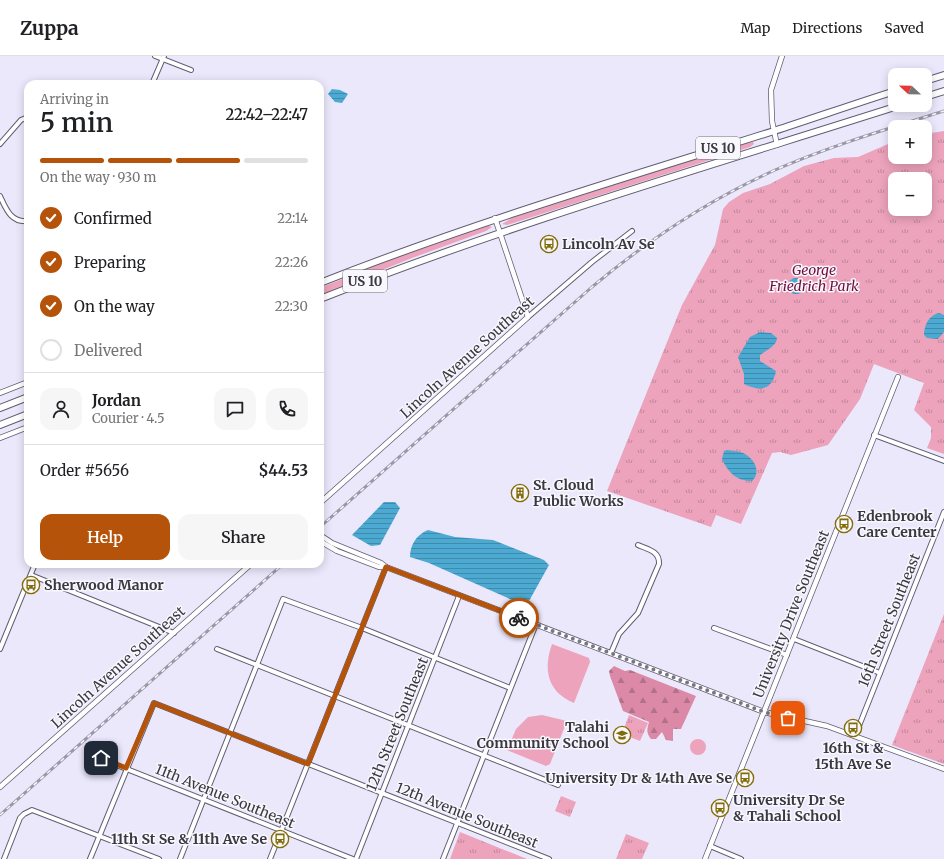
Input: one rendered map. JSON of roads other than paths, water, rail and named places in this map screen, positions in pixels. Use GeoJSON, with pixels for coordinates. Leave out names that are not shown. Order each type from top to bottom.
{"type":"FeatureCollection","features":[{"type":"Feature","properties":{"kind":"highway"},"geometry":{"type":"LineString","coordinates":[[932,79],[944,75]]}},
{"type":"Feature","properties":{"kind":"highway"},"geometry":{"type":"LineString","coordinates":[[932,95],[944,91]]}},
{"type":"Feature","properties":{"kind":"highway","name":"US 10"},"geometry":{"type":"LineString","coordinates":[[324,281],[402,251],[495,218],[774,131],[888,93]]}},
{"type":"Feature","properties":{"kind":"highway","name":"US 10"},"geometry":{"type":"LineString","coordinates":[[324,297],[499,232],[888,109]]}},
{"type":"Feature","properties":{"kind":"highway"},"geometry":{"type":"LineString","coordinates":[[0,408],[24,399]]}},
{"type":"Feature","properties":{"kind":"highway"},"geometry":{"type":"LineString","coordinates":[[0,425],[24,416]]}},
{"type":"Feature","properties":{"kind":"street"},"geometry":{"type":"LineString","coordinates":[[154,56],[163,58],[191,70]]}},
{"type":"Feature","properties":{"kind":"street"},"geometry":{"type":"LineString","coordinates":[[777,145],[774,131],[771,90],[782,56]]}},
{"type":"Feature","properties":{"kind":"street"},"geometry":{"type":"LineString","coordinates":[[154,80],[163,58]]}},
{"type":"Feature","properties":{"kind":"street"},"geometry":{"type":"LineString","coordinates":[[0,144],[21,120],[24,119]]}},
{"type":"Feature","properties":{"kind":"street"},"geometry":{"type":"LineString","coordinates":[[0,196],[10,215],[20,221],[24,221]]}},
{"type":"Feature","properties":{"kind":"street"},"geometry":{"type":"LineString","coordinates":[[495,218],[528,317]]}},
{"type":"Feature","properties":{"kind":"street","name":"Lincoln Avenue Southeast"},"geometry":{"type":"LineString","coordinates":[[324,499],[528,317],[592,262],[632,232]]}},
{"type":"Feature","properties":{"kind":"street","name":"University Drive Southeast"},"geometry":{"type":"LineString","coordinates":[[705,859],[898,377]]}},
{"type":"Feature","properties":{"kind":"street"},"geometry":{"type":"LineString","coordinates":[[0,393],[24,384]]}},
{"type":"Feature","properties":{"kind":"street"},"geometry":{"type":"LineString","coordinates":[[0,438],[24,429]]}},
{"type":"Feature","properties":{"kind":"street"},"geometry":{"type":"LineString","coordinates":[[874,435],[944,461]]}},
{"type":"Feature","properties":{"kind":"street","name":"16th Street Southeast"},"geometry":{"type":"LineString","coordinates":[[855,736],[944,512]]}},
{"type":"Feature","properties":{"kind":"street"},"geometry":{"type":"LineString","coordinates":[[324,538],[332,543],[381,563],[386,567],[459,596],[536,624],[764,712],[816,723],[855,736],[944,770]]}},
{"type":"Feature","properties":{"kind":"street"},"geometry":{"type":"LineString","coordinates":[[324,543],[337,551],[379,567],[386,567]]}},
{"type":"Feature","properties":{"kind":"street"},"geometry":{"type":"LineString","coordinates":[[611,653],[620,634],[638,613],[659,564],[658,557],[655,552],[638,545]]}},
{"type":"Feature","properties":{"kind":"street"},"geometry":{"type":"LineString","coordinates":[[270,859],[386,567]]}},
{"type":"Feature","properties":{"kind":"street"},"geometry":{"type":"LineString","coordinates":[[0,649],[34,568]]}},
{"type":"Feature","properties":{"kind":"street","name":"Lincoln Avenue Southeast"},"geometry":{"type":"LineString","coordinates":[[0,787],[247,568]]}},
{"type":"Feature","properties":{"kind":"street"},"geometry":{"type":"LineString","coordinates":[[31,575],[174,633]]}},
{"type":"Feature","properties":{"kind":"street","name":"12th Street Southeast"},"geometry":{"type":"LineString","coordinates":[[354,859],[382,793],[459,596]]}},
{"type":"Feature","properties":{"kind":"street"},"geometry":{"type":"LineString","coordinates":[[180,859],[283,599],[362,628],[434,659],[510,688]]}},
{"type":"Feature","properties":{"kind":"street"},"geometry":{"type":"LineString","coordinates":[[443,859],[536,624]]}},
{"type":"Feature","properties":{"kind":"street"},"geometry":{"type":"LineString","coordinates":[[714,628],[787,655]]}},
{"type":"Feature","properties":{"kind":"street"},"geometry":{"type":"LineString","coordinates":[[794,639],[880,673]]}},
{"type":"Feature","properties":{"kind":"street"},"geometry":{"type":"LineString","coordinates":[[217,649],[334,697],[558,785]]}},
{"type":"Feature","properties":{"kind":"street","name":"12th Avenue Southeast"},"geometry":{"type":"LineString","coordinates":[[126,768],[154,703],[549,859]]}},
{"type":"Feature","properties":{"kind":"street","name":"11th Avenue Southeast"},"geometry":{"type":"LineString","coordinates":[[89,754],[354,859]]}},
{"type":"Feature","properties":{"kind":"street"},"geometry":{"type":"LineString","coordinates":[[90,859],[126,768]]}},
{"type":"Feature","properties":{"kind":"street"},"geometry":{"type":"LineString","coordinates":[[4,859],[20,818],[28,811],[36,810],[159,859]]}},
{"type":"Feature","properties":{"kind":"street"},"geometry":{"type":"LineString","coordinates":[[710,846],[741,859]]}},
{"type":"Feature","properties":{"kind":"water"},"geometry":{"type":"Polygon","coordinates":[[[332,89],[340,90],[348,94],[342,103],[335,102],[328,94],[332,89]]]}},
{"type":"Feature","properties":{"kind":"water"},"geometry":{"type":"Polygon","coordinates":[[[796,278],[802,280],[804,286],[802,292],[796,294],[790,292],[788,286],[790,280],[796,278]]]}},
{"type":"Feature","properties":{"kind":"water"},"geometry":{"type":"Polygon","coordinates":[[[939,313],[944,315],[944,332],[938,339],[927,338],[924,335],[926,324],[932,316],[939,313]]]}},
{"type":"Feature","properties":{"kind":"water"},"geometry":{"type":"Polygon","coordinates":[[[760,332],[771,333],[777,338],[773,346],[760,355],[760,361],[776,371],[772,382],[765,388],[750,387],[744,384],[744,374],[738,357],[750,337],[760,332]]]}},
{"type":"Feature","properties":{"kind":"water"},"geometry":{"type":"Polygon","coordinates":[[[727,450],[743,453],[750,458],[756,470],[755,477],[752,481],[741,479],[730,472],[722,459],[724,451],[727,450]]]}},
{"type":"Feature","properties":{"kind":"water"},"geometry":{"type":"Polygon","coordinates":[[[384,502],[395,502],[400,508],[380,545],[371,546],[352,535],[384,502]]]}},
{"type":"Feature","properties":{"kind":"water"},"geometry":{"type":"Polygon","coordinates":[[[428,530],[455,537],[493,540],[544,560],[549,565],[529,601],[512,600],[429,563],[410,557],[411,548],[414,541],[428,530]]]}},
{"type":"Feature","properties":{"kind":"railway"},"geometry":{"type":"LineString","coordinates":[[324,523],[592,287],[657,237],[726,194],[775,170],[880,131],[944,111]]}},
{"type":"Feature","properties":{"kind":"railway"},"geometry":{"type":"LineString","coordinates":[[0,815],[278,568]]}},
{"type":"Feature","properties":{"kind":"place","name":"Lincoln Av Se"},"geometry":{"type":"Point","coordinates":[549,244]}},
{"type":"Feature","properties":{"kind":"place","name":"St. Cloud Public Works"},"geometry":{"type":"Point","coordinates":[520,493]}},
{"type":"Feature","properties":{"kind":"place","name":"Edenbrook Care Center"},"geometry":{"type":"Point","coordinates":[844,524]}},
{"type":"Feature","properties":{"kind":"place","name":"Sherwood Manor"},"geometry":{"type":"Point","coordinates":[31,585]}},
{"type":"Feature","properties":{"kind":"place","name":"16th St & 15th Ave Se"},"geometry":{"type":"Point","coordinates":[853,728]}},
{"type":"Feature","properties":{"kind":"place","name":"Talahi Community School"},"geometry":{"type":"Point","coordinates":[622,735]}},
{"type":"Feature","properties":{"kind":"place","name":"University Dr & 14th Ave Se"},"geometry":{"type":"Point","coordinates":[745,778]}},
{"type":"Feature","properties":{"kind":"place","name":"University Dr Se & Tahali School"},"geometry":{"type":"Point","coordinates":[720,808]}},
{"type":"Feature","properties":{"kind":"place","name":"11th St Se & 11th Ave Se"},"geometry":{"type":"Point","coordinates":[280,839]}},
{"type":"Feature","properties":{"kind":"park label","name":"George Friedrich Park"},"geometry":{"type":"Point","coordinates":[814,278]}}]}
